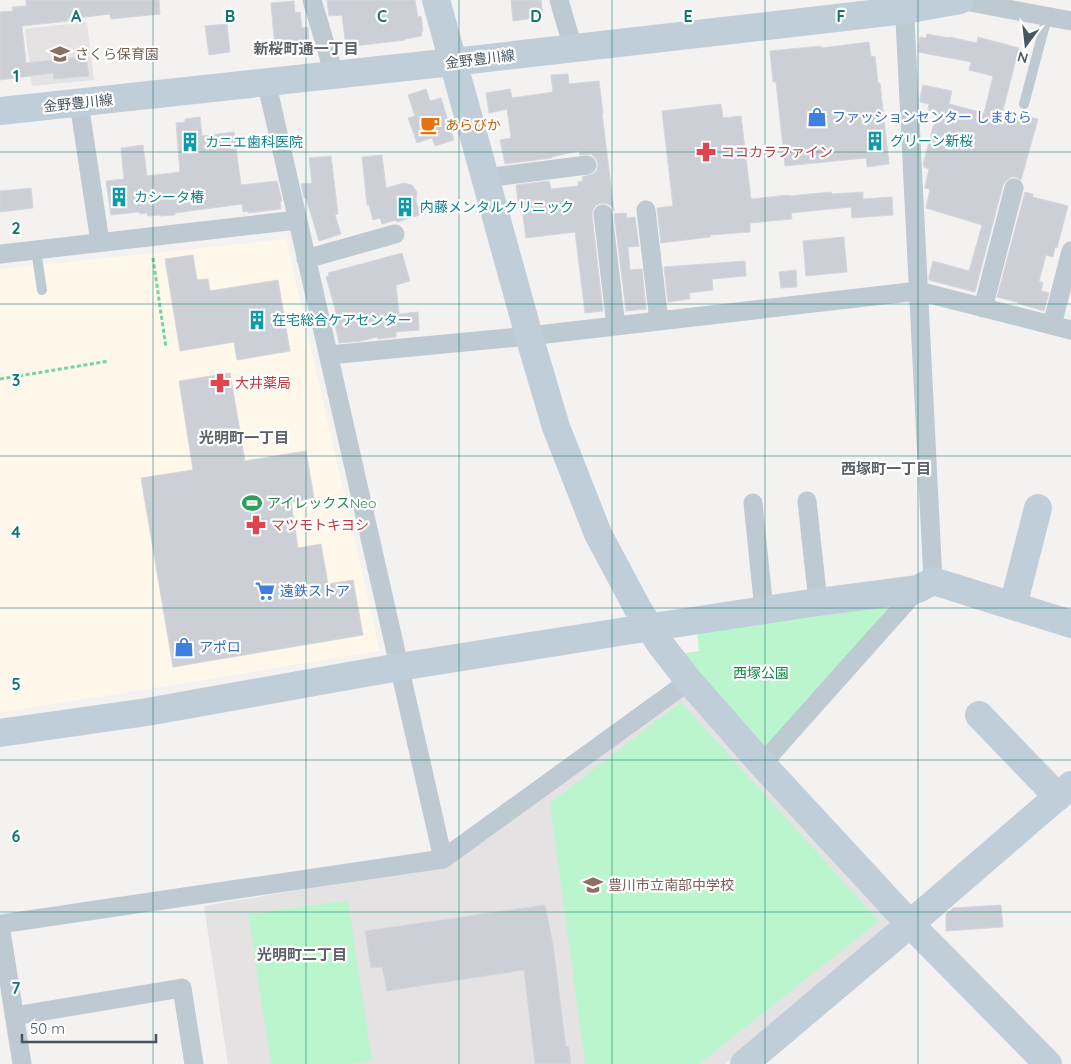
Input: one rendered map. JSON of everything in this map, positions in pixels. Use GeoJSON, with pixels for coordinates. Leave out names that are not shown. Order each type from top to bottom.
{"type":"FeatureCollection","features":[{"type":"Feature","properties":{"kind":"street"},"geometry":{"type":"LineString","coordinates":[[312,0],[334,74]]}},
{"type":"Feature","properties":{"kind":"street"},"geometry":{"type":"LineString","coordinates":[[436,0],[556,427],[598,534],[638,609],[689,681],[762,764],[910,924],[1048,1064]]}},
{"type":"Feature","properties":{"kind":"street"},"geometry":{"type":"LineString","coordinates":[[559,0],[572,48]]}},
{"type":"Feature","properties":{"kind":"street"},"geometry":{"type":"LineString","coordinates":[[960,0],[1070,19]]}},
{"type":"Feature","properties":{"kind":"street","name":"金野豊川線"},"geometry":{"type":"LineString","coordinates":[[0,112],[453,62],[904,5],[960,0]]}},
{"type":"Feature","properties":{"kind":"street"},"geometry":{"type":"LineString","coordinates":[[762,764],[926,585],[918,291],[904,5]]}},
{"type":"Feature","properties":{"kind":"street"},"geometry":{"type":"LineString","coordinates":[[267,82],[442,859]]}},
{"type":"Feature","properties":{"kind":"street"},"geometry":{"type":"LineString","coordinates":[[79,103],[100,242]]}},
{"type":"Feature","properties":{"kind":"street"},"geometry":{"type":"LineString","coordinates":[[485,178],[587,165]]}},
{"type":"Feature","properties":{"kind":"street"},"geometry":{"type":"LineString","coordinates":[[983,308],[1014,188]]}},
{"type":"Feature","properties":{"kind":"street"},"geometry":{"type":"LineString","coordinates":[[646,210],[659,321]]}},
{"type":"Feature","properties":{"kind":"street"},"geometry":{"type":"LineString","coordinates":[[603,214],[616,326]]}},
{"type":"Feature","properties":{"kind":"street"},"geometry":{"type":"LineString","coordinates":[[0,254],[297,220]]}},
{"type":"Feature","properties":{"kind":"street"},"geometry":{"type":"LineString","coordinates":[[306,259],[395,234]]}},
{"type":"Feature","properties":{"kind":"street"},"geometry":{"type":"LineString","coordinates":[[1052,325],[1071,251]]}},
{"type":"Feature","properties":{"kind":"street"},"geometry":{"type":"LineString","coordinates":[[329,356],[529,336],[918,291],[1071,330]]}},
{"type":"Feature","properties":{"kind":"street"},"geometry":{"type":"LineString","coordinates":[[807,501],[818,602]]}},
{"type":"Feature","properties":{"kind":"street"},"geometry":{"type":"LineString","coordinates":[[753,503],[764,610]]}},
{"type":"Feature","properties":{"kind":"street"},"geometry":{"type":"LineString","coordinates":[[1013,606],[1038,508]]}},
{"type":"Feature","properties":{"kind":"street"},"geometry":{"type":"LineString","coordinates":[[0,733],[147,712],[399,667],[926,585],[1013,606],[1071,624]]}},
{"type":"Feature","properties":{"kind":"street"},"geometry":{"type":"LineString","coordinates":[[22,1064],[0,925],[442,859],[689,681]]}},
{"type":"Feature","properties":{"kind":"street"},"geometry":{"type":"LineString","coordinates":[[744,1064],[1065,791],[979,714]]}},
{"type":"Feature","properties":{"kind":"street"},"geometry":{"type":"LineString","coordinates":[[14,1016],[182,988],[194,1064]]}},
{"type":"Feature","properties":{"kind":"lane"},"geometry":{"type":"LineString","coordinates":[[1024,104],[1047,16]]}},
{"type":"Feature","properties":{"kind":"lane"},"geometry":{"type":"LineString","coordinates":[[36,250],[42,290]]}},
{"type":"Feature","properties":{"kind":"path"},"geometry":{"type":"LineString","coordinates":[[153,258],[166,348]]}},
{"type":"Feature","properties":{"kind":"path"},"geometry":{"type":"LineString","coordinates":[[0,379],[109,361]]}},
{"type":"Feature","properties":{"kind":"shaded area","name":"さくら保育園"},"geometry":{"type":"Polygon","coordinates":[[[87,22],[94,80],[32,86],[25,29],[87,22]]]}},
{"type":"Feature","properties":{"kind":"shaded area"},"geometry":{"type":"Polygon","coordinates":[[[286,239],[380,651],[0,713],[0,269],[286,239]]]}},
{"type":"Feature","properties":{"kind":"shaded area","name":"豊川市立南部中学校"},"geometry":{"type":"Polygon","coordinates":[[[685,694],[895,922],[725,1064],[228,1064],[204,906],[448,865],[685,694]]]}},
{"type":"Feature","properties":{"kind":"green space","name":"西塚公園"},"geometry":{"type":"Polygon","coordinates":[[[892,603],[767,751],[681,654],[699,651],[697,630],[892,603]]]}},
{"type":"Feature","properties":{"kind":"green space"},"geometry":{"type":"Polygon","coordinates":[[[681,702],[879,921],[699,1064],[585,1064],[550,803],[681,702]]]}},
{"type":"Feature","properties":{"kind":"green space"},"geometry":{"type":"Polygon","coordinates":[[[348,900],[372,1061],[349,1064],[271,1064],[248,914],[348,900]]]}},
{"type":"Feature","properties":{"kind":"building"},"geometry":{"type":"Polygon","coordinates":[[[26,0],[159,0],[160,14],[111,19],[110,14],[22,26],[26,63],[86,56],[89,76],[54,79],[53,73],[0,80],[0,12],[13,11],[12,7],[26,6],[26,0]]]}},
{"type":"Feature","properties":{"kind":"building"},"geometry":{"type":"Polygon","coordinates":[[[327,0],[415,0],[418,17],[421,16],[422,36],[405,40],[346,47],[342,15],[329,16],[327,0]]]}},
{"type":"Feature","properties":{"kind":"building"},"geometry":{"type":"Polygon","coordinates":[[[511,0],[541,0],[543,17],[513,21],[511,0]]]}},
{"type":"Feature","properties":{"kind":"building"},"geometry":{"type":"Polygon","coordinates":[[[294,1],[295,13],[300,12],[302,28],[308,27],[309,45],[275,48],[271,3],[294,1]]]}},
{"type":"Feature","properties":{"kind":"building"},"geometry":{"type":"Polygon","coordinates":[[[227,24],[230,52],[209,55],[205,26],[227,24]]]}},
{"type":"Feature","properties":{"kind":"building"},"geometry":{"type":"Polygon","coordinates":[[[927,34],[977,43],[978,37],[1019,48],[1003,110],[1038,119],[1021,180],[1011,177],[1003,185],[975,292],[929,280],[933,261],[969,271],[982,225],[926,208],[930,189],[925,188],[925,186],[929,169],[924,167],[923,164],[937,112],[928,110],[929,104],[920,102],[920,98],[923,85],[952,91],[949,104],[984,113],[993,76],[969,70],[971,62],[918,52],[920,37],[926,38],[927,34]]]}},
{"type":"Feature","properties":{"kind":"building","name":"ファッションセンター しまむら"},"geometry":{"type":"Polygon","coordinates":[[[869,42],[871,57],[875,56],[878,83],[880,83],[889,164],[867,167],[866,158],[785,166],[776,82],[773,82],[770,51],[821,46],[821,48],[869,42]]]}},
{"type":"Feature","properties":{"kind":"building"},"geometry":{"type":"Polygon","coordinates":[[[568,74],[569,84],[599,81],[614,211],[608,204],[602,203],[596,205],[593,210],[603,311],[585,313],[575,232],[526,238],[522,209],[519,209],[516,185],[549,181],[551,189],[578,186],[578,182],[583,181],[582,177],[593,174],[597,170],[598,164],[596,159],[591,154],[580,155],[579,151],[552,158],[505,164],[500,140],[511,138],[507,109],[489,113],[486,93],[510,89],[512,98],[553,92],[551,75],[568,74]]]}},
{"type":"Feature","properties":{"kind":"building","name":"あらびか"},"geometry":{"type":"Polygon","coordinates":[[[426,89],[430,101],[441,98],[454,140],[435,146],[432,138],[417,143],[408,118],[415,116],[408,95],[426,89]]]}},
{"type":"Feature","properties":{"kind":"building"},"geometry":{"type":"Polygon","coordinates":[[[721,104],[723,118],[741,116],[751,199],[831,192],[832,194],[863,192],[863,199],[892,197],[893,215],[852,218],[851,207],[791,213],[792,219],[750,223],[750,232],[710,235],[710,237],[661,243],[657,208],[673,206],[662,111],[721,104]]]}},
{"type":"Feature","properties":{"kind":"building"},"geometry":{"type":"Polygon","coordinates":[[[200,117],[202,136],[234,132],[241,185],[277,181],[282,201],[280,201],[281,209],[248,213],[248,211],[243,212],[242,204],[175,213],[175,215],[148,216],[147,213],[140,214],[139,212],[111,215],[106,181],[124,179],[121,148],[143,145],[147,176],[180,172],[176,123],[185,122],[185,119],[200,117]]]}},
{"type":"Feature","properties":{"kind":"building"},"geometry":{"type":"Polygon","coordinates":[[[382,155],[386,188],[404,183],[412,185],[417,192],[416,201],[420,215],[397,222],[396,220],[382,224],[380,218],[373,220],[369,205],[367,205],[362,157],[382,155]]]}},
{"type":"Feature","properties":{"kind":"building"},"geometry":{"type":"Polygon","coordinates":[[[331,156],[338,214],[335,215],[341,234],[319,241],[301,184],[312,183],[309,158],[331,156]]]}},
{"type":"Feature","properties":{"kind":"building"},"geometry":{"type":"Polygon","coordinates":[[[31,188],[33,208],[0,212],[0,191],[31,188]]]}},
{"type":"Feature","properties":{"kind":"building"},"geometry":{"type":"Polygon","coordinates":[[[1025,192],[1033,194],[1033,197],[1068,206],[1057,248],[1055,247],[1053,257],[1046,255],[1039,281],[1043,283],[1041,291],[1049,293],[1044,311],[997,297],[1025,192]]]}},
{"type":"Feature","properties":{"kind":"building"},"geometry":{"type":"Polygon","coordinates":[[[626,213],[627,218],[635,217],[639,246],[628,247],[630,270],[642,269],[646,309],[626,311],[614,214],[626,213]]]}},
{"type":"Feature","properties":{"kind":"building"},"geometry":{"type":"Polygon","coordinates":[[[844,237],[847,272],[806,276],[803,241],[844,237]]]}},
{"type":"Feature","properties":{"kind":"building"},"geometry":{"type":"Polygon","coordinates":[[[402,253],[410,281],[396,285],[399,314],[418,312],[419,330],[396,332],[396,337],[378,339],[377,337],[339,343],[333,316],[337,316],[326,277],[329,276],[328,273],[402,253]]]}},
{"type":"Feature","properties":{"kind":"building"},"geometry":{"type":"Polygon","coordinates":[[[193,255],[197,280],[208,279],[210,291],[278,280],[290,351],[237,360],[234,342],[180,351],[165,259],[193,255]]]}},
{"type":"Feature","properties":{"kind":"building"},"geometry":{"type":"Polygon","coordinates":[[[745,261],[746,276],[712,279],[713,290],[689,293],[690,299],[668,302],[664,267],[745,261]]]}},
{"type":"Feature","properties":{"kind":"building"},"geometry":{"type":"Polygon","coordinates":[[[796,270],[797,287],[781,288],[779,272],[796,270]]]}},
{"type":"Feature","properties":{"kind":"building"},"geometry":{"type":"Polygon","coordinates":[[[230,373],[245,461],[306,451],[314,498],[291,502],[298,548],[321,544],[328,584],[353,580],[363,635],[173,667],[141,478],[193,470],[179,381],[230,373]]]}},
{"type":"Feature","properties":{"kind":"building"},"geometry":{"type":"Polygon","coordinates":[[[545,905],[553,944],[566,1047],[569,1047],[571,1064],[535,1064],[524,970],[387,991],[382,967],[371,968],[365,931],[545,905]]]}},
{"type":"Feature","properties":{"kind":"building"},"geometry":{"type":"Polygon","coordinates":[[[1001,905],[1003,927],[946,931],[946,914],[953,908],[1001,905]]]}},
{"type":"Feature","properties":{"kind":"place","name":"さくら保育園"},"geometry":{"type":"Point","coordinates":[60,54]}},
{"type":"Feature","properties":{"kind":"place","name":"ファッションセンター しまむら"},"geometry":{"type":"Point","coordinates":[817,117]}},
{"type":"Feature","properties":{"kind":"place","name":"あらびか"},"geometry":{"type":"Point","coordinates":[430,125]}},
{"type":"Feature","properties":{"kind":"place","name":"グリーン新桜"},"geometry":{"type":"Point","coordinates":[875,141]}},
{"type":"Feature","properties":{"kind":"place","name":"カニエ歯科医院"},"geometry":{"type":"Point","coordinates":[190,142]}},
{"type":"Feature","properties":{"kind":"place","name":"ココカラファイン"},"geometry":{"type":"Point","coordinates":[706,152]}},
{"type":"Feature","properties":{"kind":"place","name":"カシータ椿"},"geometry":{"type":"Point","coordinates":[119,197]}},
{"type":"Feature","properties":{"kind":"place","name":"内藤メンタルクリニック"},"geometry":{"type":"Point","coordinates":[405,207]}},
{"type":"Feature","properties":{"kind":"place","name":"在宅総合ケアセンター"},"geometry":{"type":"Point","coordinates":[257,320]}},
{"type":"Feature","properties":{"kind":"place","name":"大井薬局"},"geometry":{"type":"Point","coordinates":[220,383]}},
{"type":"Feature","properties":{"kind":"place","name":"アイレックスNeo"},"geometry":{"type":"Point","coordinates":[252,503]}},
{"type":"Feature","properties":{"kind":"place","name":"マツモトキヨシ"},"geometry":{"type":"Point","coordinates":[256,525]}},
{"type":"Feature","properties":{"kind":"place","name":"遠鉄ストア"},"geometry":{"type":"Point","coordinates":[265,591]}},
{"type":"Feature","properties":{"kind":"place","name":"アポロ"},"geometry":{"type":"Point","coordinates":[184,647]}},
{"type":"Feature","properties":{"kind":"place","name":"豊川市立南部中学校"},"geometry":{"type":"Point","coordinates":[593,885]}},
{"type":"Feature","properties":{"kind":"district","name":"新桜町通一丁目"},"geometry":{"type":"Point","coordinates":[306,48]}},
{"type":"Feature","properties":{"kind":"district","name":"光明町一丁目"},"geometry":{"type":"Point","coordinates":[244,437]}},
{"type":"Feature","properties":{"kind":"district","name":"西塚町一丁目"},"geometry":{"type":"Point","coordinates":[886,468]}},
{"type":"Feature","properties":{"kind":"district","name":"光明町二丁目"},"geometry":{"type":"Point","coordinates":[302,954]}}]}
